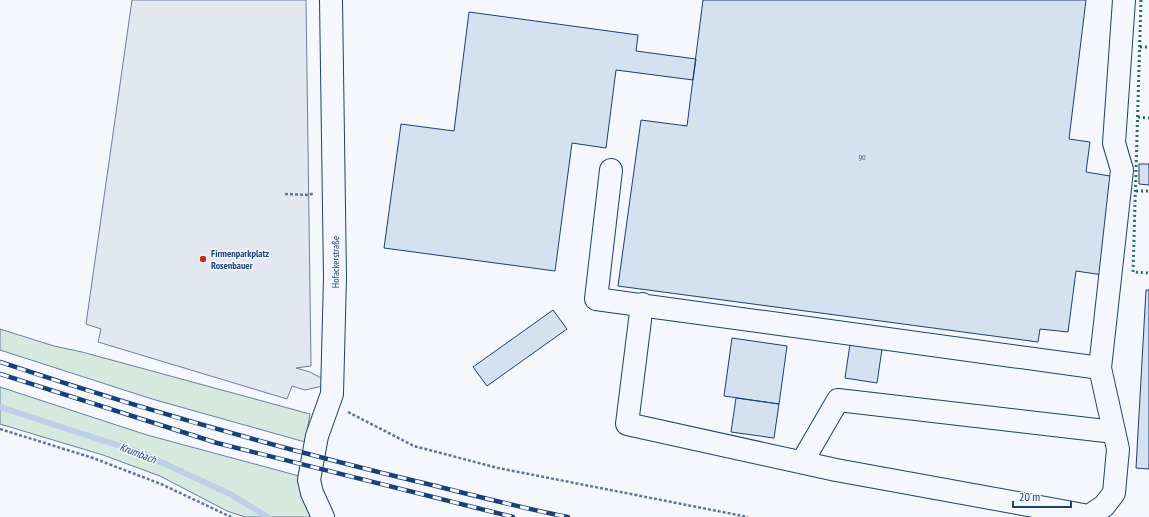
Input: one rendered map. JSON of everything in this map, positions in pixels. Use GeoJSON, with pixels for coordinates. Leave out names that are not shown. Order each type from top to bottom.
{"type":"FeatureCollection","features":[{"type":"Feature","properties":{"kind":"street","name":"Hofackerstraße"},"geometry":{"type":"LineString","coordinates":[[323,517],[312,493],[309,480],[317,436],[332,394],[335,277],[331,0]]}},
{"type":"Feature","properties":{"kind":"street"},"geometry":{"type":"LineString","coordinates":[[642,304],[627,424],[802,462],[1089,516],[1104,506],[1114,493],[1118,449],[1100,368],[1122,170],[1114,143],[1124,0]]}},
{"type":"Feature","properties":{"kind":"street"},"geometry":{"type":"LineString","coordinates":[[611,170],[596,299],[642,304],[1100,368]]}},
{"type":"Feature","properties":{"kind":"street"},"geometry":{"type":"LineString","coordinates":[[802,462],[838,400],[1114,432]]}},
{"type":"Feature","properties":{"kind":"path"},"geometry":{"type":"LineString","coordinates":[[329,403],[414,446],[421,448],[498,468],[748,517]]}},
{"type":"Feature","properties":{"kind":"path"},"geometry":{"type":"LineString","coordinates":[[0,430],[93,458],[161,484],[231,517]]}},
{"type":"Feature","properties":{"kind":"shaded area","name":"Firmenparkplatz Rosenbauer"},"geometry":{"type":"Polygon","coordinates":[[[132,0],[306,0],[311,366],[296,368],[310,372],[332,384],[305,390],[292,386],[287,399],[98,342],[101,329],[86,324],[132,0]]]}},
{"type":"Feature","properties":{"kind":"shaded area"},"geometry":{"type":"Polygon","coordinates":[[[0,329],[54,346],[82,352],[310,414],[305,442],[152,399],[0,350],[0,329]]]}},
{"type":"Feature","properties":{"kind":"shaded area"},"geometry":{"type":"Polygon","coordinates":[[[0,387],[147,435],[299,476],[315,517],[245,517],[227,511],[160,476],[103,455],[0,424],[0,387]]]}},
{"type":"Feature","properties":{"kind":"building"},"geometry":{"type":"Polygon","coordinates":[[[703,0],[1086,0],[1069,139],[1090,142],[1086,172],[1116,177],[1103,275],[1076,271],[1068,332],[1040,329],[1038,342],[618,286],[641,120],[687,126],[703,0]]]}},
{"type":"Feature","properties":{"kind":"building"},"geometry":{"type":"Polygon","coordinates":[[[469,12],[638,35],[636,51],[696,59],[693,80],[616,70],[606,148],[572,143],[555,271],[384,248],[401,124],[454,131],[469,12]]]}},
{"type":"Feature","properties":{"kind":"building"},"geometry":{"type":"Polygon","coordinates":[[[1139,164],[1149,164],[1149,185],[1139,184],[1139,164]]]}},
{"type":"Feature","properties":{"kind":"building"},"geometry":{"type":"Polygon","coordinates":[[[1146,290],[1149,290],[1149,469],[1136,468],[1146,290]]]}},
{"type":"Feature","properties":{"kind":"building"},"geometry":{"type":"Polygon","coordinates":[[[553,310],[567,329],[487,386],[473,367],[553,310]]]}},
{"type":"Feature","properties":{"kind":"building"},"geometry":{"type":"Polygon","coordinates":[[[732,338],[787,346],[779,404],[724,396],[732,338]]]}},
{"type":"Feature","properties":{"kind":"building"},"geometry":{"type":"Polygon","coordinates":[[[850,344],[882,349],[877,383],[845,378],[850,344]]]}},
{"type":"Feature","properties":{"kind":"building"},"geometry":{"type":"Polygon","coordinates":[[[736,398],[779,404],[774,438],[731,432],[736,398]]]}},
{"type":"Feature","properties":{"kind":"waterway","name":"Krumbach"},"geometry":{"type":"LineString","coordinates":[[0,407],[139,452],[230,494],[268,517]]}},
{"type":"Feature","properties":{"kind":"railway"},"geometry":{"type":"LineString","coordinates":[[0,362],[155,411],[258,441],[415,481],[568,517]]}},
{"type":"Feature","properties":{"kind":"railway"},"geometry":{"type":"LineString","coordinates":[[0,374],[217,443],[513,517]]}},
{"type":"Feature","properties":{"kind":"hedge"},"geometry":{"type":"LineString","coordinates":[[1141,0],[1133,272],[1149,273]]}},
{"type":"Feature","properties":{"kind":"hedge"},"geometry":{"type":"LineString","coordinates":[[1140,47],[1149,47]]}},
{"type":"Feature","properties":{"kind":"hedge"},"geometry":{"type":"LineString","coordinates":[[1138,117],[1149,118]]}},
{"type":"Feature","properties":{"kind":"hedge"},"geometry":{"type":"LineString","coordinates":[[1136,191],[1149,191]]}},
{"type":"Feature","properties":{"kind":"place","name":"Firmenparkplatz Rosenbauer"},"geometry":{"type":"Point","coordinates":[203,259]}}]}
